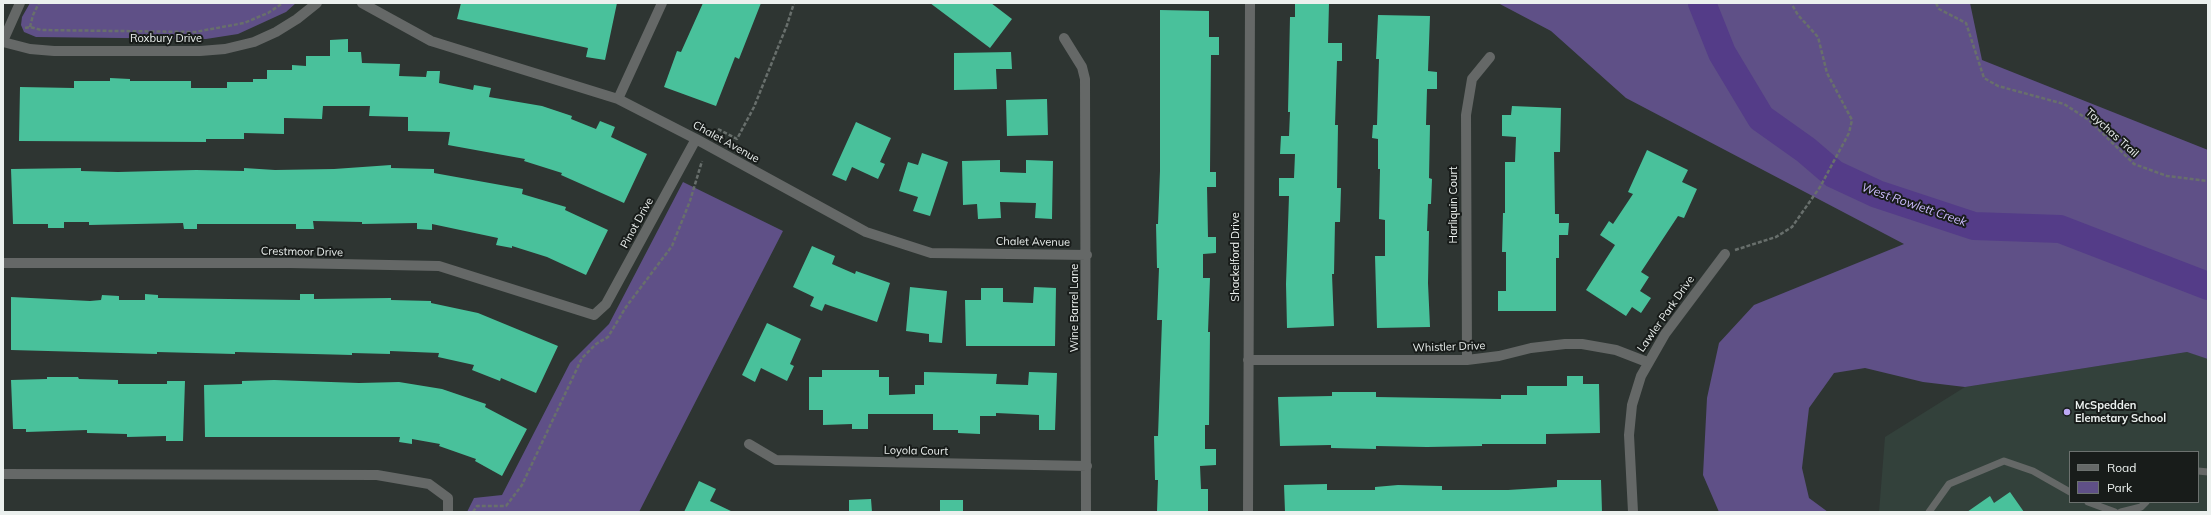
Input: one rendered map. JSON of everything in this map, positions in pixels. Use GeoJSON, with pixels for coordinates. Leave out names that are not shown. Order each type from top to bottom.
{"type":"FeatureCollection","features":[{"type":"Feature","properties":{"kind":"street"},"geometry":{"type":"LineString","coordinates":[[3,41],[20,3]]}},
{"type":"Feature","properties":{"kind":"street","name":"Roxbury Drive"},"geometry":{"type":"LineString","coordinates":[[3,41],[30,49],[54,51],[218,50],[239,46],[267,36],[297,19],[317,3]]}},
{"type":"Feature","properties":{"kind":"street","name":"Chalet Avenue"},"geometry":{"type":"LineString","coordinates":[[362,3],[431,41],[618,99],[696,139],[866,232],[931,253],[1087,255]]}},
{"type":"Feature","properties":{"kind":"street"},"geometry":{"type":"LineString","coordinates":[[618,99],[662,3]]}},
{"type":"Feature","properties":{"kind":"street","name":"Shackelford Drive"},"geometry":{"type":"LineString","coordinates":[[1248,512],[1250,3]]}},
{"type":"Feature","properties":{"kind":"street","name":"Wine Barrel Lane"},"geometry":{"type":"LineString","coordinates":[[1064,38],[1082,67],[1085,79],[1087,255],[1086,512]]}},
{"type":"Feature","properties":{"kind":"street","name":"Harliquin Court"},"geometry":{"type":"LineString","coordinates":[[1467,360],[1466,115],[1472,79],[1490,57]]}},
{"type":"Feature","properties":{"kind":"street","name":"Pinot Drive"},"geometry":{"type":"LineString","coordinates":[[594,315],[606,304],[696,139]]}},
{"type":"Feature","properties":{"kind":"street","name":"Lawler Park Drive"},"geometry":{"type":"LineString","coordinates":[[1633,512],[1629,450],[1630,420],[1636,390],[1647,362],[1665,334],[1725,254]]}},
{"type":"Feature","properties":{"kind":"street","name":"Crestmoor Drive"},"geometry":{"type":"LineString","coordinates":[[3,263],[282,263],[439,266],[594,315]]}},
{"type":"Feature","properties":{"kind":"street","name":"Whistler Drive"},"geometry":{"type":"LineString","coordinates":[[1248,360],[1467,360],[1499,356],[1531,348],[1565,344],[1582,344],[1616,350],[1647,362]]}},
{"type":"Feature","properties":{"kind":"street","name":"Loyola Court"},"geometry":{"type":"LineString","coordinates":[[749,444],[776,460],[1086,466]]}},
{"type":"Feature","properties":{"kind":"street"},"geometry":{"type":"LineString","coordinates":[[3,474],[376,475],[429,484],[448,498],[448,512]]}},
{"type":"Feature","properties":{"kind":"lane"},"geometry":{"type":"LineString","coordinates":[[1929,512],[1949,484],[2004,461],[2033,471],[2069,491]]}},
{"type":"Feature","properties":{"kind":"lane"},"geometry":{"type":"LineString","coordinates":[[2091,503],[2115,512]]}},
{"type":"Feature","properties":{"kind":"lane"},"geometry":{"type":"LineString","coordinates":[[2121,512],[2141,507],[2145,503]]}},
{"type":"Feature","properties":{"kind":"path"},"geometry":{"type":"LineString","coordinates":[[30,27],[33,15],[39,3]]}},
{"type":"Feature","properties":{"kind":"path"},"geometry":{"type":"LineString","coordinates":[[25,28],[30,27],[41,30],[195,32],[244,23],[268,13],[283,3]]}},
{"type":"Feature","properties":{"kind":"path"},"geometry":{"type":"LineString","coordinates":[[718,129],[737,139],[754,107],[787,25],[794,3]]}},
{"type":"Feature","properties":{"kind":"path"},"geometry":{"type":"LineString","coordinates":[[1725,254],[1776,237],[1792,227],[1820,187],[1849,133],[1852,120],[1827,73],[1818,37],[1798,15],[1791,3]]}},
{"type":"Feature","properties":{"kind":"path","name":"Taychas Trail"},"geometry":{"type":"LineString","coordinates":[[1936,3],[1939,9],[1966,23],[1984,78],[1998,86],[2064,104],[2088,120],[2134,164],[2167,176],[2208,181]]}},
{"type":"Feature","properties":{"kind":"path"},"geometry":{"type":"LineString","coordinates":[[473,512],[477,506],[506,506],[522,485],[582,358],[596,344],[608,337],[626,307],[672,246],[690,201],[702,161]]}},
{"type":"Feature","properties":{"kind":"shaded area","name":"McSpedden Elemetary School"},"geometry":{"type":"Polygon","coordinates":[[[2187,352],[2208,358],[2208,512],[1879,512],[1885,437],[1965,387],[2187,352]]]}},
{"type":"Feature","properties":{"kind":"green space"},"geometry":{"type":"Polygon","coordinates":[[[30,3],[296,3],[286,12],[238,34],[206,39],[36,37],[24,32],[21,25],[22,17],[30,3]]]}},
{"type":"Feature","properties":{"kind":"green space"},"geometry":{"type":"Polygon","coordinates":[[[1498,3],[1970,3],[1982,60],[2208,150],[2208,359],[2187,352],[1965,387],[1923,382],[1865,368],[1834,373],[1809,408],[1802,468],[1809,498],[1828,512],[1719,512],[1703,475],[1707,398],[1719,343],[1754,305],[1904,244],[1626,98],[1551,31],[1498,3]]]}},
{"type":"Feature","properties":{"kind":"green space"},"geometry":{"type":"Polygon","coordinates":[[[683,182],[783,231],[639,512],[467,512],[474,498],[502,495],[570,363],[609,324],[683,182]]]}},
{"type":"Feature","properties":{"kind":"building"},"geometry":{"type":"Polygon","coordinates":[[[461,3],[617,3],[605,60],[586,57],[588,48],[457,19],[461,3]]]}},
{"type":"Feature","properties":{"kind":"building"},"geometry":{"type":"Polygon","coordinates":[[[703,3],[761,3],[739,59],[735,57],[716,106],[664,87],[677,51],[681,52],[703,3]]]}},
{"type":"Feature","properties":{"kind":"building"},"geometry":{"type":"Polygon","coordinates":[[[930,3],[991,3],[1012,19],[990,48],[930,3]]]}},
{"type":"Feature","properties":{"kind":"building"},"geometry":{"type":"Polygon","coordinates":[[[1295,3],[1329,3],[1328,43],[1342,43],[1342,61],[1337,61],[1335,125],[1338,125],[1337,188],[1341,188],[1340,222],[1335,222],[1334,274],[1332,274],[1334,326],[1287,328],[1286,284],[1289,196],[1279,196],[1279,178],[1294,178],[1295,154],[1280,154],[1281,136],[1289,136],[1290,112],[1288,112],[1290,17],[1295,17],[1295,3]]]}},
{"type":"Feature","properties":{"kind":"building"},"geometry":{"type":"Polygon","coordinates":[[[1160,10],[1209,11],[1209,37],[1219,37],[1219,55],[1211,55],[1210,172],[1216,172],[1216,187],[1207,187],[1208,237],[1216,237],[1216,253],[1203,254],[1203,278],[1210,278],[1208,332],[1210,332],[1209,425],[1205,425],[1205,449],[1216,449],[1216,465],[1200,466],[1201,489],[1208,489],[1208,512],[1157,512],[1158,480],[1155,480],[1154,436],[1158,436],[1162,320],[1157,320],[1159,268],[1157,268],[1156,224],[1158,224],[1160,171],[1160,10]]]}},
{"type":"Feature","properties":{"kind":"building"},"geometry":{"type":"Polygon","coordinates":[[[1378,15],[1430,16],[1428,71],[1437,72],[1437,89],[1427,89],[1426,125],[1430,125],[1429,178],[1432,179],[1431,204],[1428,204],[1427,231],[1429,231],[1428,283],[1430,327],[1377,328],[1375,256],[1385,256],[1385,220],[1379,219],[1380,169],[1378,169],[1378,139],[1372,138],[1373,125],[1377,125],[1379,59],[1376,59],[1378,15]]]}},
{"type":"Feature","properties":{"kind":"building"},"geometry":{"type":"Polygon","coordinates":[[[348,39],[348,52],[361,52],[362,63],[400,64],[399,76],[426,77],[427,71],[440,71],[439,83],[473,90],[474,85],[491,88],[489,97],[542,106],[572,116],[571,119],[596,129],[600,121],[615,127],[611,137],[647,154],[624,203],[561,175],[562,173],[524,161],[525,159],[448,145],[450,132],[408,131],[408,117],[369,116],[370,106],[323,106],[322,119],[284,118],[284,134],[244,133],[244,139],[206,139],[206,142],[19,141],[20,87],[74,88],[74,81],[110,81],[110,78],[130,79],[130,81],[191,81],[191,88],[227,88],[227,82],[253,82],[253,79],[267,79],[267,70],[292,70],[292,65],[306,66],[306,56],[330,56],[330,40],[348,39]]]}},
{"type":"Feature","properties":{"kind":"building"},"geometry":{"type":"Polygon","coordinates":[[[1011,52],[1012,69],[996,69],[997,89],[954,90],[954,53],[1011,52]]]}},
{"type":"Feature","properties":{"kind":"building"},"geometry":{"type":"Polygon","coordinates":[[[1047,99],[1048,135],[1007,136],[1006,100],[1047,99]]]}},
{"type":"Feature","properties":{"kind":"building"},"geometry":{"type":"Polygon","coordinates":[[[1512,106],[1561,108],[1560,152],[1554,152],[1555,214],[1559,214],[1559,223],[1569,223],[1568,235],[1559,235],[1559,258],[1556,258],[1556,311],[1498,311],[1498,291],[1506,291],[1506,252],[1502,252],[1503,213],[1505,213],[1505,162],[1515,162],[1516,137],[1502,136],[1502,115],[1511,115],[1512,106]]]}},
{"type":"Feature","properties":{"kind":"building"},"geometry":{"type":"Polygon","coordinates":[[[856,122],[891,138],[880,162],[885,164],[878,179],[852,167],[846,181],[832,175],[856,122]]]}},
{"type":"Feature","properties":{"kind":"building"},"geometry":{"type":"Polygon","coordinates":[[[1647,150],[1688,170],[1682,182],[1697,189],[1684,218],[1678,216],[1641,272],[1649,277],[1640,291],[1651,298],[1641,313],[1632,307],[1626,316],[1586,290],[1615,245],[1600,235],[1609,221],[1613,224],[1633,194],[1628,192],[1647,150]]]}},
{"type":"Feature","properties":{"kind":"building"},"geometry":{"type":"Polygon","coordinates":[[[922,153],[948,162],[930,216],[913,211],[918,197],[899,191],[908,162],[918,165],[922,153]]]}},
{"type":"Feature","properties":{"kind":"building"},"geometry":{"type":"Polygon","coordinates":[[[1000,160],[1000,172],[1026,173],[1026,160],[1053,161],[1052,219],[1035,218],[1036,203],[1000,202],[1001,218],[978,219],[977,204],[963,205],[962,161],[1000,160]]]}},
{"type":"Feature","properties":{"kind":"building"},"geometry":{"type":"Polygon","coordinates":[[[391,165],[391,168],[434,169],[434,173],[523,189],[522,194],[566,207],[565,210],[608,230],[586,275],[547,257],[512,246],[512,248],[496,245],[498,238],[432,224],[432,230],[417,229],[417,223],[362,224],[362,222],[313,221],[314,229],[296,229],[296,224],[197,224],[197,229],[184,229],[183,223],[89,225],[89,222],[64,222],[64,228],[48,228],[48,224],[13,224],[11,169],[81,168],[81,171],[118,172],[196,170],[244,171],[244,168],[275,170],[334,169],[391,165]]]}},
{"type":"Feature","properties":{"kind":"building"},"geometry":{"type":"Polygon","coordinates":[[[812,246],[835,256],[832,264],[855,274],[856,271],[890,283],[877,322],[825,304],[822,311],[810,306],[814,297],[793,287],[812,246]]]}},
{"type":"Feature","properties":{"kind":"building"},"geometry":{"type":"Polygon","coordinates":[[[910,287],[947,291],[942,343],[929,342],[929,334],[906,331],[910,287]]]}},
{"type":"Feature","properties":{"kind":"building"},"geometry":{"type":"Polygon","coordinates":[[[1034,287],[1056,288],[1055,346],[966,346],[965,300],[981,300],[981,288],[1003,288],[1003,302],[1033,303],[1034,287]]]}},
{"type":"Feature","properties":{"kind":"building"},"geometry":{"type":"Polygon","coordinates":[[[145,294],[158,295],[158,298],[300,300],[300,294],[314,294],[314,299],[391,298],[391,300],[431,301],[431,303],[478,313],[558,346],[536,393],[501,378],[500,381],[472,370],[474,365],[438,357],[439,353],[390,351],[390,354],[352,353],[352,355],[235,352],[235,354],[157,352],[157,354],[11,350],[11,297],[90,301],[101,300],[102,295],[119,296],[119,300],[145,300],[145,294]]]}},
{"type":"Feature","properties":{"kind":"building"},"geometry":{"type":"Polygon","coordinates":[[[767,323],[801,339],[790,364],[794,366],[787,381],[761,368],[755,382],[742,375],[767,323]]]}},
{"type":"Feature","properties":{"kind":"building"},"geometry":{"type":"Polygon","coordinates":[[[822,370],[879,370],[879,377],[889,377],[889,395],[915,394],[915,385],[924,385],[924,372],[997,374],[996,384],[1028,385],[1029,372],[1057,373],[1055,430],[1039,430],[1039,415],[996,413],[996,416],[980,416],[980,434],[958,433],[958,430],[933,430],[933,414],[868,414],[868,429],[852,429],[852,424],[823,425],[823,410],[809,410],[809,377],[822,377],[822,370]]]}},
{"type":"Feature","properties":{"kind":"building"},"geometry":{"type":"Polygon","coordinates":[[[1567,376],[1583,376],[1583,384],[1599,384],[1600,433],[1546,434],[1546,444],[1482,444],[1482,446],[1427,447],[1376,446],[1376,449],[1331,448],[1331,445],[1280,446],[1278,397],[1332,396],[1332,392],[1376,392],[1376,397],[1501,399],[1501,395],[1527,395],[1527,386],[1567,386],[1567,376]]]}},
{"type":"Feature","properties":{"kind":"building"},"geometry":{"type":"Polygon","coordinates":[[[47,377],[78,377],[79,379],[118,380],[118,384],[167,384],[167,381],[185,381],[183,441],[166,441],[166,436],[127,437],[127,434],[87,433],[87,430],[26,432],[26,429],[13,429],[11,380],[47,379],[47,377]]]}},
{"type":"Feature","properties":{"kind":"building"},"geometry":{"type":"Polygon","coordinates":[[[274,380],[359,383],[399,382],[442,389],[486,404],[485,407],[527,429],[502,476],[475,461],[476,459],[439,446],[440,444],[412,439],[412,444],[399,442],[400,437],[205,437],[204,385],[242,384],[242,381],[274,380]]]}},
{"type":"Feature","properties":{"kind":"building"},"geometry":{"type":"Polygon","coordinates":[[[1557,480],[1601,480],[1602,512],[1285,512],[1284,485],[1327,484],[1327,490],[1375,490],[1375,487],[1398,485],[1442,486],[1442,490],[1508,490],[1557,487],[1557,480]]]}},
{"type":"Feature","properties":{"kind":"building"},"geometry":{"type":"Polygon","coordinates":[[[699,481],[716,489],[710,501],[733,512],[684,512],[699,481]]]}},
{"type":"Feature","properties":{"kind":"building"},"geometry":{"type":"Polygon","coordinates":[[[2010,492],[2024,512],[1967,512],[1990,496],[1994,503],[2010,492]]]}},
{"type":"Feature","properties":{"kind":"building"},"geometry":{"type":"Polygon","coordinates":[[[871,499],[872,512],[849,512],[849,500],[871,499]]]}},
{"type":"Feature","properties":{"kind":"building"},"geometry":{"type":"Polygon","coordinates":[[[940,500],[963,500],[963,512],[940,512],[940,500]]]}},
{"type":"Feature","properties":{"kind":"waterway","name":"West Rowlett Creek"},"geometry":{"type":"LineString","coordinates":[[1702,3],[1722,53],[1761,118],[1806,150],[1834,174],[1877,194],[1974,226],[2060,229],[2208,286]]}},
{"type":"Feature","properties":{"kind":"place","name":"McSpedden Elemetary School"},"geometry":{"type":"Point","coordinates":[2067,412]}}]}
